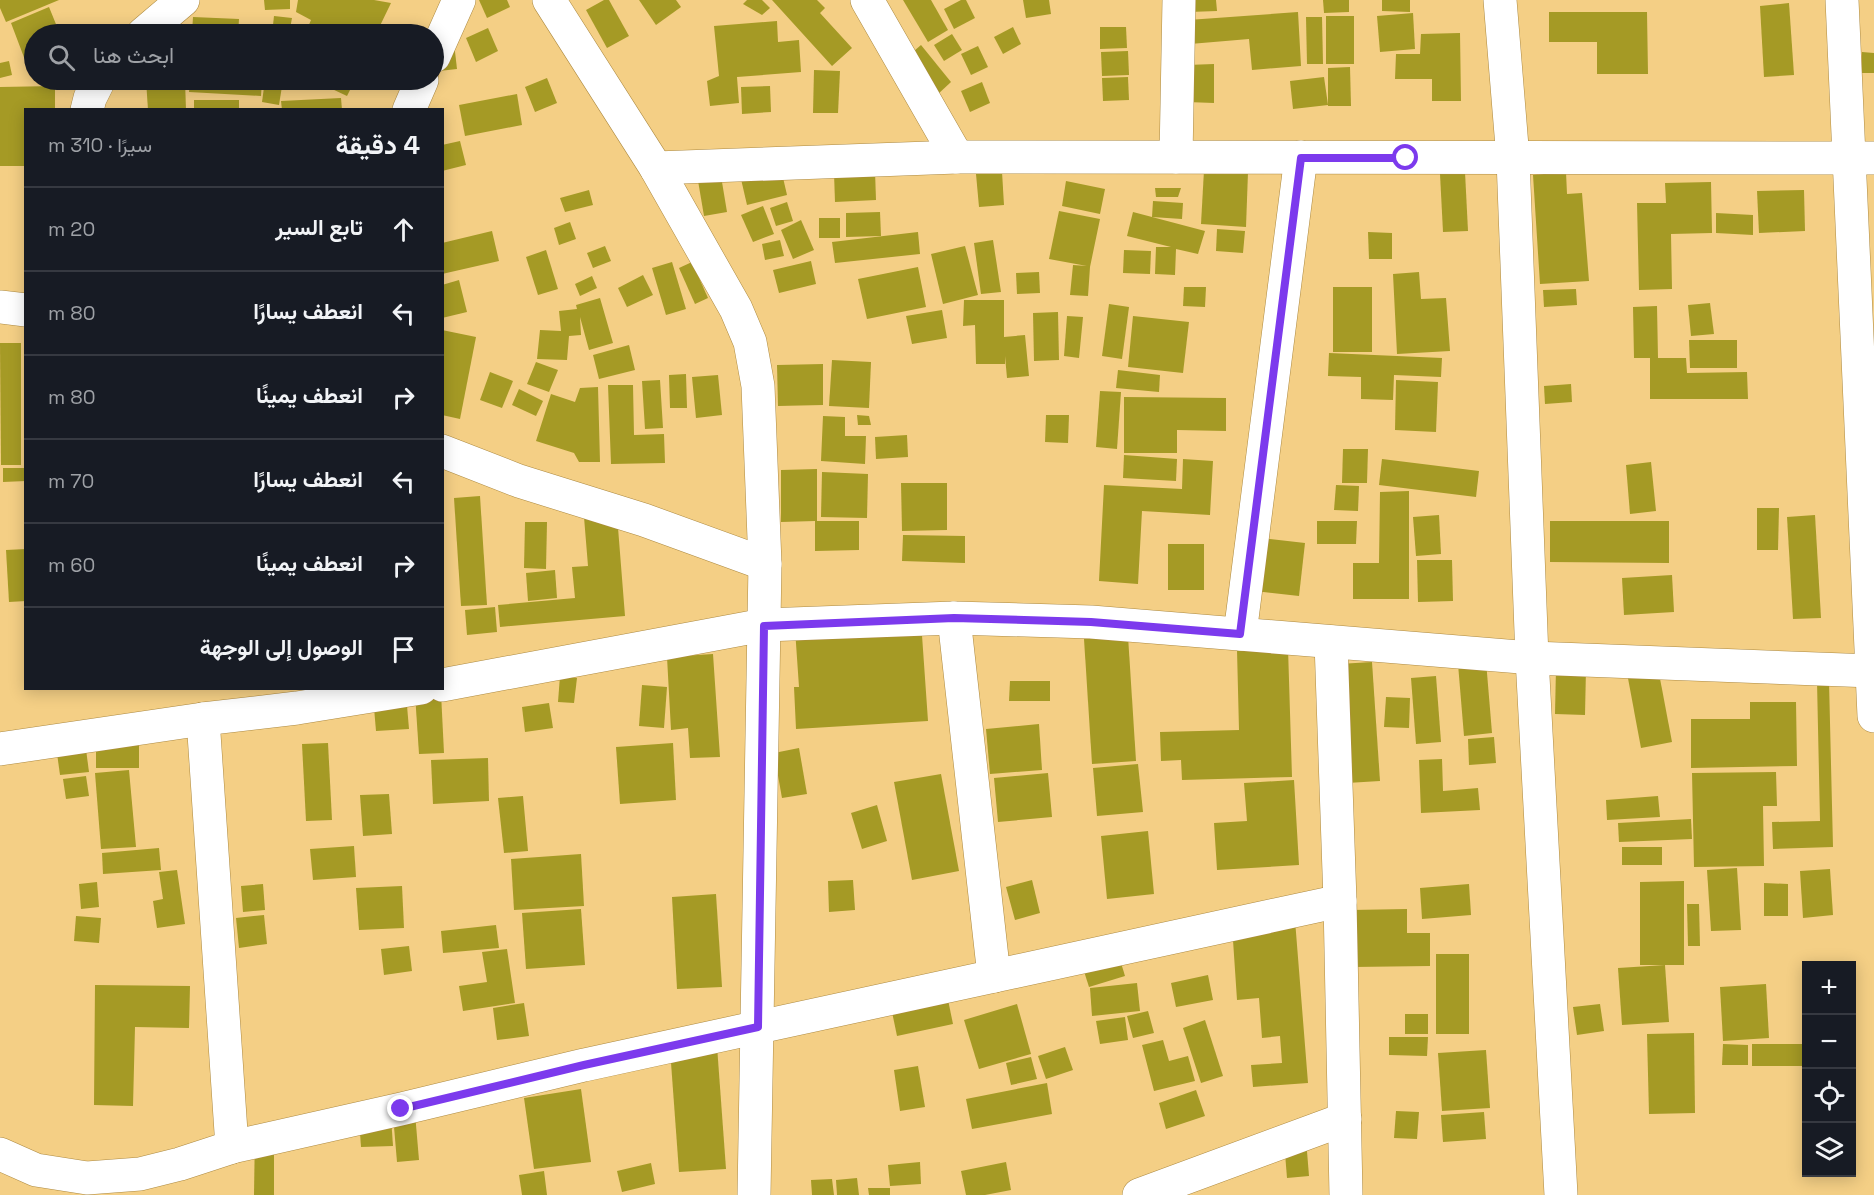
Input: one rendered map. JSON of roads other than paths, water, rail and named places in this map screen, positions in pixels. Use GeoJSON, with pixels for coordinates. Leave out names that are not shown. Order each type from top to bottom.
{"type":"FeatureCollection","features":[{"type":"Feature","properties":{"kind":"street"},"geometry":{"type":"LineString","coordinates":[[155,24],[183,0]]}},
{"type":"Feature","properties":{"kind":"street"},"geometry":{"type":"LineString","coordinates":[[444,34],[459,0]]}},
{"type":"Feature","properties":{"kind":"street"},"geometry":{"type":"LineString","coordinates":[[549,0],[656,168],[736,309],[750,342],[758,386],[765,564],[754,1195]]}},
{"type":"Feature","properties":{"kind":"street"},"geometry":{"type":"LineString","coordinates":[[867,0],[957,157]]}},
{"type":"Feature","properties":{"kind":"street"},"geometry":{"type":"LineString","coordinates":[[1176,158],[1179,0]]}},
{"type":"Feature","properties":{"kind":"street"},"geometry":{"type":"LineString","coordinates":[[1500,0],[1513,159],[1532,658],[1561,1195]]}},
{"type":"Feature","properties":{"kind":"street"},"geometry":{"type":"LineString","coordinates":[[1842,0],[1862,158],[1874,716]]}},
{"type":"Feature","properties":{"kind":"street"},"geometry":{"type":"LineString","coordinates":[[88,108],[94,90]]}},
{"type":"Feature","properties":{"kind":"street"},"geometry":{"type":"LineString","coordinates":[[410,108],[418,90]]}},
{"type":"Feature","properties":{"kind":"street"},"geometry":{"type":"LineString","coordinates":[[656,168],[957,157],[1862,158]]}},
{"type":"Feature","properties":{"kind":"street"},"geometry":{"type":"LineString","coordinates":[[1240,634],[1301,158]]}},
{"type":"Feature","properties":{"kind":"street"},"geometry":{"type":"LineString","coordinates":[[0,307],[24,310]]}},
{"type":"Feature","properties":{"kind":"street"},"geometry":{"type":"LineString","coordinates":[[444,453],[519,481],[644,520],[765,564]]}},
{"type":"Feature","properties":{"kind":"street"},"geometry":{"type":"LineString","coordinates":[[954,618],[994,976]]}},
{"type":"Feature","properties":{"kind":"street"},"geometry":{"type":"LineString","coordinates":[[444,685],[764,626],[954,618],[1091,622],[1532,658],[1872,671]]}},
{"type":"Feature","properties":{"kind":"street"},"geometry":{"type":"LineString","coordinates":[[1331,642],[1340,901],[1346,1195]]}},
{"type":"Feature","properties":{"kind":"street"},"geometry":{"type":"LineString","coordinates":[[0,749],[203,719],[297,698],[396,690]]}},
{"type":"Feature","properties":{"kind":"street"},"geometry":{"type":"LineString","coordinates":[[203,719],[232,1147]]}},
{"type":"Feature","properties":{"kind":"street"},"geometry":{"type":"LineString","coordinates":[[0,1154],[36,1170],[137,1184],[180,1164],[232,1147],[584,1065],[1340,901]]}},
{"type":"Feature","properties":{"kind":"street"},"geometry":{"type":"LineString","coordinates":[[1139,1195],[1345,1119]]}}]}
